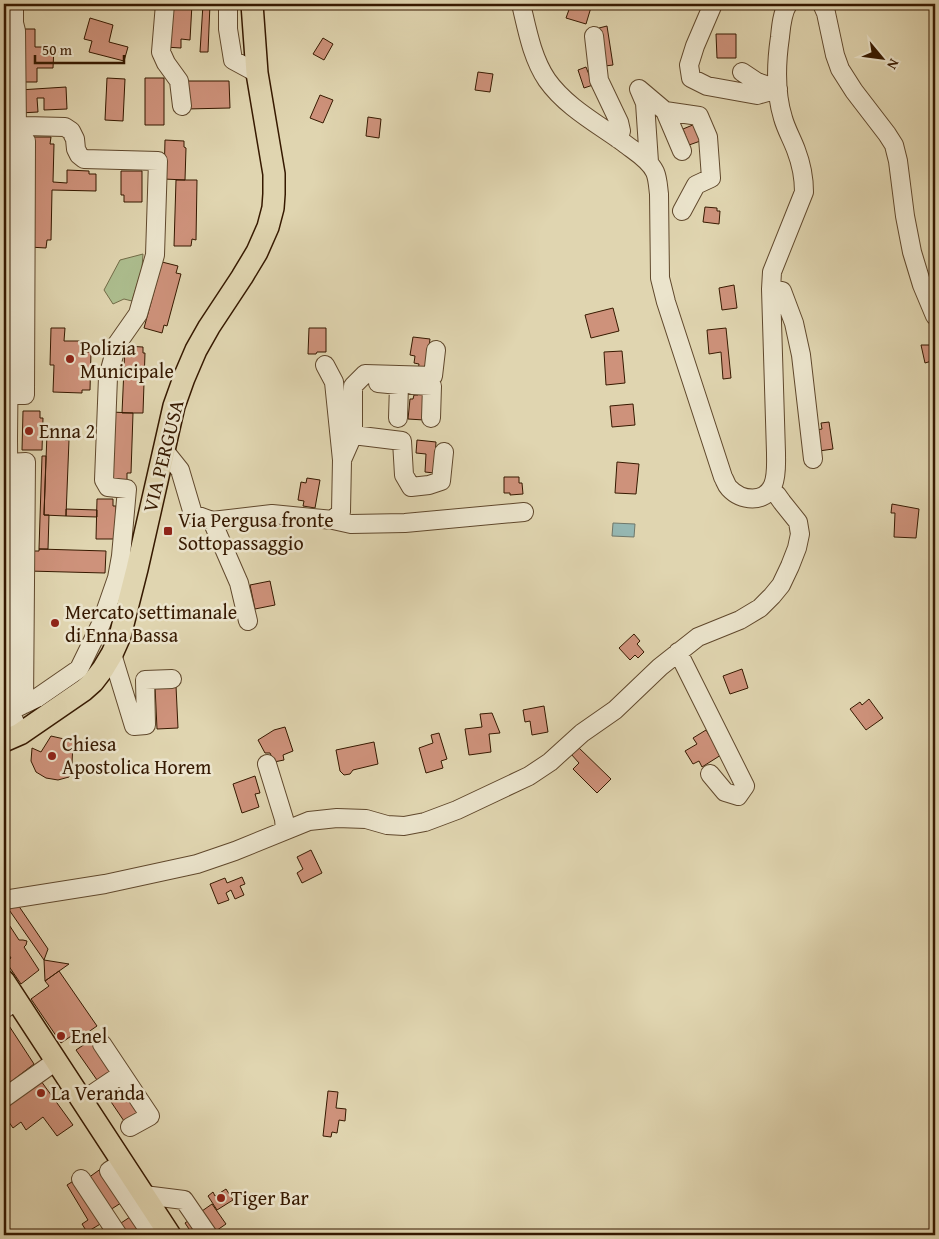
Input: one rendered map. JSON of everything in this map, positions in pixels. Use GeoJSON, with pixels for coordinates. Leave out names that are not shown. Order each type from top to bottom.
{"type":"FeatureCollection","features":[{"type":"Feature","properties":{"kind":"main road","name":"VIA PERGUSA"},"geometry":{"type":"LineString","coordinates":[[12,738],[84,690],[93,682],[112,654],[120,636],[174,406],[184,378],[196,350],[257,252],[268,227],[273,208],[274,174],[257,73],[252,4]]}},
{"type":"Feature","properties":{"kind":"main road"},"geometry":{"type":"LineString","coordinates":[[4,757],[12,738]]}},
{"type":"Feature","properties":{"kind":"main road"},"geometry":{"type":"LineString","coordinates":[[4,981],[10,1004],[56,1061],[170,1235]]}},
{"type":"Feature","properties":{"kind":"street"},"geometry":{"type":"LineString","coordinates":[[12,738],[17,708],[8,463],[8,394],[17,287],[22,136],[14,4]]}},
{"type":"Feature","properties":{"kind":"street"},"geometry":{"type":"LineString","coordinates":[[165,4],[161,52],[166,63],[179,81],[182,106]]}},
{"type":"Feature","properties":{"kind":"street"},"geometry":{"type":"LineString","coordinates":[[228,4],[228,29],[233,60],[257,73]]}},
{"type":"Feature","properties":{"kind":"street"},"geometry":{"type":"LineString","coordinates":[[521,4],[532,46],[546,78],[570,104],[648,162],[655,171],[658,182],[660,278],[666,302],[723,477],[729,488],[738,495],[753,499],[770,491],[776,474],[772,272],[804,192],[804,179],[797,152],[783,118],[778,89],[777,57],[782,20],[788,4]]}},
{"type":"Feature","properties":{"kind":"street"},"geometry":{"type":"LineString","coordinates":[[713,4],[689,64],[691,78],[707,86],[757,95],[778,89]]}},
{"type":"Feature","properties":{"kind":"street"},"geometry":{"type":"LineString","coordinates":[[822,4],[840,69],[894,145],[912,252],[922,285],[935,316]]}},
{"type":"Feature","properties":{"kind":"street"},"geometry":{"type":"LineString","coordinates":[[594,36],[599,80],[619,122],[621,131],[618,139]]}},
{"type":"Feature","properties":{"kind":"street"},"geometry":{"type":"LineString","coordinates":[[742,72],[757,82],[778,89]]}},
{"type":"Feature","properties":{"kind":"street"},"geometry":{"type":"LineString","coordinates":[[648,162],[645,103],[638,89],[665,111],[682,151]]}},
{"type":"Feature","properties":{"kind":"street"},"geometry":{"type":"LineString","coordinates":[[665,111],[699,116],[708,137],[711,178],[696,185],[682,211]]}},
{"type":"Feature","properties":{"kind":"street"},"geometry":{"type":"LineString","coordinates":[[17,708],[37,698],[79,669],[101,624],[117,578],[121,556],[127,489],[108,487],[104,480],[108,377],[117,344],[138,314],[155,255],[158,161],[84,159],[76,149],[75,139],[71,131],[65,127],[25,126],[22,136]]}},
{"type":"Feature","properties":{"kind":"street"},"geometry":{"type":"LineString","coordinates":[[18,249],[11,154],[13,135],[22,136]]}},
{"type":"Feature","properties":{"kind":"street"},"geometry":{"type":"LineString","coordinates":[[771,289],[782,291],[794,323],[801,355],[813,459]]}},
{"type":"Feature","properties":{"kind":"street"},"geometry":{"type":"LineString","coordinates":[[342,460],[353,435],[353,386],[366,374],[433,376],[436,350]]}},
{"type":"Feature","properties":{"kind":"street"},"geometry":{"type":"LineString","coordinates":[[325,365],[334,382],[342,460],[341,512],[333,520]]}},
{"type":"Feature","properties":{"kind":"street"},"geometry":{"type":"LineString","coordinates":[[353,386],[369,382],[432,386],[430,418]]}},
{"type":"Feature","properties":{"kind":"street"},"geometry":{"type":"LineString","coordinates":[[398,418],[399,385]]}},
{"type":"Feature","properties":{"kind":"street"},"geometry":{"type":"LineString","coordinates":[[353,435],[402,440],[404,476],[411,487],[429,485],[441,481],[444,452]]}},
{"type":"Feature","properties":{"kind":"street"},"geometry":{"type":"LineString","coordinates":[[164,450],[180,470],[193,514],[212,521],[272,514],[333,520],[351,524],[405,523],[524,512]]}},
{"type":"Feature","properties":{"kind":"street"},"geometry":{"type":"LineString","coordinates":[[4,900],[105,884],[197,864],[309,821],[337,818],[366,819],[387,825],[404,826],[425,822],[457,810],[530,776],[550,762],[582,733],[615,710],[660,667],[698,637],[740,620],[760,608],[772,596],[781,585],[797,548],[800,534],[798,522],[777,496],[770,491]]}},
{"type":"Feature","properties":{"kind":"street"},"geometry":{"type":"LineString","coordinates":[[212,521],[239,583],[248,621]]}},
{"type":"Feature","properties":{"kind":"street"},"geometry":{"type":"LineString","coordinates":[[678,652],[745,786],[738,796],[725,792],[710,774]]}},
{"type":"Feature","properties":{"kind":"street"},"geometry":{"type":"LineString","coordinates":[[112,654],[134,726],[146,725],[145,680],[172,679]]}},
{"type":"Feature","properties":{"kind":"street"},"geometry":{"type":"LineString","coordinates":[[267,764],[284,819],[285,830]]}},
{"type":"Feature","properties":{"kind":"street"},"geometry":{"type":"LineString","coordinates":[[102,1044],[150,1116],[130,1128]]}},
{"type":"Feature","properties":{"kind":"street"},"geometry":{"type":"LineString","coordinates":[[4,1098],[56,1061]]}},
{"type":"Feature","properties":{"kind":"street"},"geometry":{"type":"LineString","coordinates":[[82,1101],[122,1074]]}},
{"type":"Feature","properties":{"kind":"street"},"geometry":{"type":"LineString","coordinates":[[123,1162],[109,1171],[152,1235]]}},
{"type":"Feature","properties":{"kind":"street"},"geometry":{"type":"LineString","coordinates":[[81,1179],[118,1235]]}},
{"type":"Feature","properties":{"kind":"street"},"geometry":{"type":"LineString","coordinates":[[144,1195],[184,1200],[208,1235]]}},
{"type":"Feature","properties":{"kind":"green space"},"geometry":{"type":"Polygon","coordinates":[[[143,254],[142,268],[132,301],[124,299],[113,304],[104,290],[120,260],[143,254]]]}},
{"type":"Feature","properties":{"kind":"water"},"geometry":{"type":"Polygon","coordinates":[[[613,523],[635,524],[634,537],[612,536],[613,523]]]}},
{"type":"Feature","properties":{"kind":"building"},"geometry":{"type":"Polygon","coordinates":[[[167,4],[192,4],[190,40],[181,39],[181,48],[165,47],[167,4]]]}},
{"type":"Feature","properties":{"kind":"building"},"geometry":{"type":"Polygon","coordinates":[[[203,4],[210,4],[208,52],[200,52],[203,4]]]}},
{"type":"Feature","properties":{"kind":"building"},"geometry":{"type":"Polygon","coordinates":[[[571,4],[592,4],[586,24],[566,18],[571,4]]]}},
{"type":"Feature","properties":{"kind":"building"},"geometry":{"type":"Polygon","coordinates":[[[90,18],[113,25],[109,42],[128,47],[124,61],[89,52],[92,41],[84,39],[90,18]]]}},
{"type":"Feature","properties":{"kind":"building"},"geometry":{"type":"Polygon","coordinates":[[[607,26],[613,65],[605,66],[599,28],[607,26]]]}},
{"type":"Feature","properties":{"kind":"building"},"geometry":{"type":"Polygon","coordinates":[[[20,29],[35,29],[35,47],[54,47],[53,68],[37,68],[37,82],[19,82],[20,29]]]}},
{"type":"Feature","properties":{"kind":"building"},"geometry":{"type":"Polygon","coordinates":[[[716,34],[736,34],[736,58],[717,58],[716,34]]]}},
{"type":"Feature","properties":{"kind":"building"},"geometry":{"type":"Polygon","coordinates":[[[323,38],[333,44],[324,60],[313,54],[323,38]]]}},
{"type":"Feature","properties":{"kind":"building"},"geometry":{"type":"Polygon","coordinates":[[[586,67],[593,85],[584,88],[578,70],[586,67]]]}},
{"type":"Feature","properties":{"kind":"building"},"geometry":{"type":"Polygon","coordinates":[[[478,72],[493,74],[490,92],[475,90],[478,72]]]}},
{"type":"Feature","properties":{"kind":"building"},"geometry":{"type":"Polygon","coordinates":[[[107,78],[125,79],[123,121],[105,120],[107,78]]]}},
{"type":"Feature","properties":{"kind":"building"},"geometry":{"type":"Polygon","coordinates":[[[145,78],[164,78],[164,125],[145,125],[145,78]]]}},
{"type":"Feature","properties":{"kind":"building"},"geometry":{"type":"Polygon","coordinates":[[[186,81],[229,81],[230,108],[186,109],[186,81]]]}},
{"type":"Feature","properties":{"kind":"building"},"geometry":{"type":"Polygon","coordinates":[[[66,87],[67,109],[44,110],[44,98],[37,98],[38,112],[20,113],[19,90],[66,87]]]}},
{"type":"Feature","properties":{"kind":"building"},"geometry":{"type":"Polygon","coordinates":[[[320,95],[333,100],[323,123],[310,118],[320,95]]]}},
{"type":"Feature","properties":{"kind":"building"},"geometry":{"type":"Polygon","coordinates":[[[368,117],[381,119],[379,138],[366,136],[368,117]]]}},
{"type":"Feature","properties":{"kind":"building"},"geometry":{"type":"Polygon","coordinates":[[[700,122],[706,139],[689,145],[683,129],[700,122]]]}},
{"type":"Feature","properties":{"kind":"building"},"geometry":{"type":"Polygon","coordinates":[[[33,137],[51,137],[50,144],[54,144],[53,182],[67,183],[67,170],[89,171],[89,174],[96,174],[96,191],[52,190],[51,240],[47,240],[46,248],[29,247],[33,137]]]}},
{"type":"Feature","properties":{"kind":"building"},"geometry":{"type":"Polygon","coordinates":[[[165,140],[184,141],[184,147],[186,148],[185,180],[164,179],[165,140]]]}},
{"type":"Feature","properties":{"kind":"building"},"geometry":{"type":"Polygon","coordinates":[[[121,171],[142,171],[142,202],[124,202],[124,195],[121,195],[121,171]]]}},
{"type":"Feature","properties":{"kind":"building"},"geometry":{"type":"Polygon","coordinates":[[[176,180],[197,180],[196,240],[192,239],[191,246],[174,246],[176,180]]]}},
{"type":"Feature","properties":{"kind":"building"},"geometry":{"type":"Polygon","coordinates":[[[705,207],[717,208],[717,211],[720,211],[719,224],[703,222],[705,207]]]}},
{"type":"Feature","properties":{"kind":"building"},"geometry":{"type":"Polygon","coordinates":[[[162,262],[178,266],[176,273],[181,274],[167,326],[164,325],[162,333],[144,328],[162,262]]]}},
{"type":"Feature","properties":{"kind":"building"},"geometry":{"type":"Polygon","coordinates":[[[734,285],[737,308],[722,310],[719,288],[734,285]]]}},
{"type":"Feature","properties":{"kind":"building"},"geometry":{"type":"Polygon","coordinates":[[[613,308],[619,331],[591,338],[585,315],[613,308]]]}},
{"type":"Feature","properties":{"kind":"building","name":"Polizia Municipale"},"geometry":{"type":"Polygon","coordinates":[[[51,328],[65,328],[64,341],[83,341],[83,352],[91,352],[90,390],[82,390],[82,393],[53,392],[54,365],[50,365],[51,328]]]}},
{"type":"Feature","properties":{"kind":"building"},"geometry":{"type":"Polygon","coordinates":[[[309,328],[326,328],[326,352],[308,354],[309,328]]]}},
{"type":"Feature","properties":{"kind":"building"},"geometry":{"type":"Polygon","coordinates":[[[726,328],[731,378],[723,379],[721,352],[709,354],[707,330],[726,328]]]}},
{"type":"Feature","properties":{"kind":"building"},"geometry":{"type":"Polygon","coordinates":[[[413,337],[430,339],[426,371],[418,370],[419,364],[414,363],[415,356],[410,355],[413,337]]]}},
{"type":"Feature","properties":{"kind":"building"},"geometry":{"type":"Polygon","coordinates":[[[921,345],[935,345],[935,360],[925,363],[921,345]]]}},
{"type":"Feature","properties":{"kind":"building"},"geometry":{"type":"Polygon","coordinates":[[[125,346],[143,347],[143,353],[145,353],[143,413],[122,413],[125,346]]]}},
{"type":"Feature","properties":{"kind":"building"},"geometry":{"type":"Polygon","coordinates":[[[622,351],[625,383],[606,385],[604,352],[622,351]]]}},
{"type":"Feature","properties":{"kind":"building"},"geometry":{"type":"Polygon","coordinates":[[[419,387],[427,388],[424,420],[408,419],[410,399],[413,399],[414,395],[418,395],[419,387]]]}},
{"type":"Feature","properties":{"kind":"building"},"geometry":{"type":"Polygon","coordinates":[[[633,404],[635,425],[612,427],[610,406],[633,404]]]}},
{"type":"Feature","properties":{"kind":"building"},"geometry":{"type":"Polygon","coordinates":[[[23,411],[40,411],[40,418],[43,418],[42,450],[22,450],[23,411]]]}},
{"type":"Feature","properties":{"kind":"building"},"geometry":{"type":"Polygon","coordinates":[[[111,412],[133,413],[131,473],[127,473],[127,481],[109,480],[111,412]]]}},
{"type":"Feature","properties":{"kind":"building"},"geometry":{"type":"Polygon","coordinates":[[[829,422],[833,449],[819,451],[816,430],[822,429],[821,423],[829,422]]]}},
{"type":"Feature","properties":{"kind":"building"},"geometry":{"type":"Polygon","coordinates":[[[47,433],[65,433],[65,440],[69,440],[66,516],[44,515],[47,433]]]}},
{"type":"Feature","properties":{"kind":"building"},"geometry":{"type":"Polygon","coordinates":[[[417,440],[436,442],[434,473],[425,472],[426,454],[416,453],[417,440]]]}},
{"type":"Feature","properties":{"kind":"building"},"geometry":{"type":"Polygon","coordinates":[[[42,456],[46,456],[44,515],[49,515],[48,549],[39,549],[42,456]]]}},
{"type":"Feature","properties":{"kind":"building"},"geometry":{"type":"Polygon","coordinates":[[[617,462],[639,464],[636,494],[615,493],[617,462]]]}},
{"type":"Feature","properties":{"kind":"building"},"geometry":{"type":"Polygon","coordinates":[[[504,477],[519,477],[519,483],[522,483],[523,494],[510,495],[510,493],[504,493],[504,477]]]}},
{"type":"Feature","properties":{"kind":"building"},"geometry":{"type":"Polygon","coordinates":[[[307,478],[320,480],[315,508],[303,506],[304,501],[298,500],[301,482],[306,483],[307,478]]]}},
{"type":"Feature","properties":{"kind":"building"},"geometry":{"type":"Polygon","coordinates":[[[97,499],[113,499],[113,506],[116,506],[115,539],[96,539],[97,499]]]}},
{"type":"Feature","properties":{"kind":"building"},"geometry":{"type":"Polygon","coordinates":[[[892,504],[919,509],[916,538],[894,537],[895,513],[891,513],[892,504]]]}},
{"type":"Feature","properties":{"kind":"building"},"geometry":{"type":"Polygon","coordinates":[[[66,509],[97,510],[97,517],[66,516],[66,509]]]}},
{"type":"Feature","properties":{"kind":"building"},"geometry":{"type":"Polygon","coordinates":[[[39,549],[106,551],[105,573],[28,571],[29,551],[39,551],[39,549]]]}},
{"type":"Feature","properties":{"kind":"building"},"geometry":{"type":"Polygon","coordinates":[[[270,581],[275,605],[255,609],[250,585],[270,581]]]}},
{"type":"Feature","properties":{"kind":"building"},"geometry":{"type":"Polygon","coordinates":[[[634,634],[640,641],[637,644],[644,652],[638,658],[635,655],[630,660],[619,648],[634,634]]]}},
{"type":"Feature","properties":{"kind":"building"},"geometry":{"type":"Polygon","coordinates":[[[742,669],[748,688],[730,694],[723,676],[742,669]]]}},
{"type":"Feature","properties":{"kind":"building"},"geometry":{"type":"Polygon","coordinates":[[[155,686],[176,686],[178,728],[157,729],[155,686]]]}},
{"type":"Feature","properties":{"kind":"building"},"geometry":{"type":"Polygon","coordinates":[[[869,699],[883,718],[866,730],[850,709],[860,702],[862,705],[869,699]]]}},
{"type":"Feature","properties":{"kind":"building"},"geometry":{"type":"Polygon","coordinates":[[[544,706],[548,732],[532,735],[530,721],[525,722],[523,710],[544,706]]]}},
{"type":"Feature","properties":{"kind":"building"},"geometry":{"type":"Polygon","coordinates":[[[492,713],[500,733],[489,734],[491,752],[469,755],[465,729],[482,727],[480,714],[492,713]]]}},
{"type":"Feature","properties":{"kind":"building"},"geometry":{"type":"Polygon","coordinates":[[[285,727],[293,751],[283,755],[284,760],[274,762],[270,753],[265,753],[258,740],[274,730],[285,727]]]}},
{"type":"Feature","properties":{"kind":"building"},"geometry":{"type":"Polygon","coordinates":[[[706,730],[721,755],[702,767],[699,761],[693,764],[685,751],[697,744],[693,738],[706,730]]]}},
{"type":"Feature","properties":{"kind":"building"},"geometry":{"type":"Polygon","coordinates":[[[439,733],[447,759],[441,761],[443,768],[426,773],[419,748],[433,743],[431,735],[439,733]]]}},
{"type":"Feature","properties":{"kind":"building","name":"Chiesa Apostolica Horem"},"geometry":{"type":"Polygon","coordinates":[[[51,736],[73,741],[72,764],[77,765],[69,777],[58,780],[46,778],[36,772],[31,761],[32,748],[41,752],[51,736]]]}},
{"type":"Feature","properties":{"kind":"building"},"geometry":{"type":"Polygon","coordinates":[[[374,742],[378,764],[353,770],[350,774],[344,775],[340,771],[336,750],[374,742]]]}},
{"type":"Feature","properties":{"kind":"building"},"geometry":{"type":"Polygon","coordinates":[[[578,747],[611,779],[597,793],[573,769],[579,763],[571,754],[578,747]]]}},
{"type":"Feature","properties":{"kind":"building"},"geometry":{"type":"Polygon","coordinates":[[[255,776],[260,793],[255,794],[259,807],[242,813],[233,784],[255,776]]]}},
{"type":"Feature","properties":{"kind":"building"},"geometry":{"type":"Polygon","coordinates":[[[311,850],[322,873],[302,883],[297,873],[303,869],[297,857],[311,850]]]}},
{"type":"Feature","properties":{"kind":"building"},"geometry":{"type":"Polygon","coordinates":[[[242,877],[245,884],[240,886],[244,895],[235,899],[231,890],[226,893],[229,900],[218,904],[210,884],[225,878],[227,883],[242,877]]]}},
{"type":"Feature","properties":{"kind":"building"},"geometry":{"type":"Polygon","coordinates":[[[16,902],[48,949],[44,960],[5,904],[16,902]]]}},
{"type":"Feature","properties":{"kind":"building"},"geometry":{"type":"Polygon","coordinates":[[[4,917],[19,940],[27,941],[24,947],[39,970],[21,984],[6,962],[11,958],[4,948],[4,917]]]}},
{"type":"Feature","properties":{"kind":"building"},"geometry":{"type":"Polygon","coordinates":[[[44,960],[69,964],[45,981],[44,960]]]}},
{"type":"Feature","properties":{"kind":"building"},"geometry":{"type":"Polygon","coordinates":[[[59,971],[97,1026],[84,1035],[80,1030],[61,1043],[31,999],[49,986],[45,981],[59,971]]]}},
{"type":"Feature","properties":{"kind":"building"},"geometry":{"type":"Polygon","coordinates":[[[4,1018],[34,1064],[4,1087],[4,1018]]]}},
{"type":"Feature","properties":{"kind":"building"},"geometry":{"type":"Polygon","coordinates":[[[91,1040],[112,1070],[97,1080],[76,1050],[91,1040]]]}},
{"type":"Feature","properties":{"kind":"building"},"geometry":{"type":"Polygon","coordinates":[[[41,1081],[73,1125],[57,1136],[43,1117],[26,1130],[21,1122],[13,1128],[4,1115],[4,1104],[41,1081]]]}},
{"type":"Feature","properties":{"kind":"building"},"geometry":{"type":"Polygon","coordinates":[[[119,1083],[138,1112],[124,1121],[105,1093],[119,1083]]]}},
{"type":"Feature","properties":{"kind":"building"},"geometry":{"type":"Polygon","coordinates":[[[328,1091],[338,1092],[336,1108],[346,1109],[345,1121],[339,1120],[337,1133],[332,1132],[331,1137],[323,1136],[328,1091]]]}},
{"type":"Feature","properties":{"kind":"building"},"geometry":{"type":"Polygon","coordinates":[[[102,1168],[124,1201],[110,1210],[88,1178],[102,1168]]]}},
{"type":"Feature","properties":{"kind":"building"},"geometry":{"type":"Polygon","coordinates":[[[75,1180],[102,1223],[87,1232],[82,1224],[88,1220],[67,1185],[75,1180]]]}},
{"type":"Feature","properties":{"kind":"building","name":"Tiger Bar"},"geometry":{"type":"Polygon","coordinates":[[[226,1189],[233,1200],[217,1210],[208,1196],[213,1192],[215,1196],[226,1189]]]}},
{"type":"Feature","properties":{"kind":"building"},"geometry":{"type":"Polygon","coordinates":[[[212,1204],[226,1224],[210,1235],[193,1235],[185,1223],[212,1204]]]}},
{"type":"Feature","properties":{"kind":"building"},"geometry":{"type":"Polygon","coordinates":[[[133,1215],[147,1235],[125,1235],[118,1225],[133,1215]]]}},
{"type":"Feature","properties":{"kind":"place","name":"Polizia Municipale"},"geometry":{"type":"Point","coordinates":[70,359]}},
{"type":"Feature","properties":{"kind":"place","name":"Enna 2"},"geometry":{"type":"Point","coordinates":[29,431]}},
{"type":"Feature","properties":{"kind":"place","name":"Via Pergusa fronte Sottopassaggio"},"geometry":{"type":"Point","coordinates":[168,531]}},
{"type":"Feature","properties":{"kind":"place","name":"Mercato settimanale di Enna Bassa"},"geometry":{"type":"Point","coordinates":[55,623]}},
{"type":"Feature","properties":{"kind":"place","name":"Chiesa Apostolica Horem"},"geometry":{"type":"Point","coordinates":[52,756]}},
{"type":"Feature","properties":{"kind":"place","name":"Enel"},"geometry":{"type":"Point","coordinates":[61,1036]}},
{"type":"Feature","properties":{"kind":"place","name":"La Veranda"},"geometry":{"type":"Point","coordinates":[41,1093]}},
{"type":"Feature","properties":{"kind":"place","name":"Tiger Bar"},"geometry":{"type":"Point","coordinates":[221,1198]}}]}
